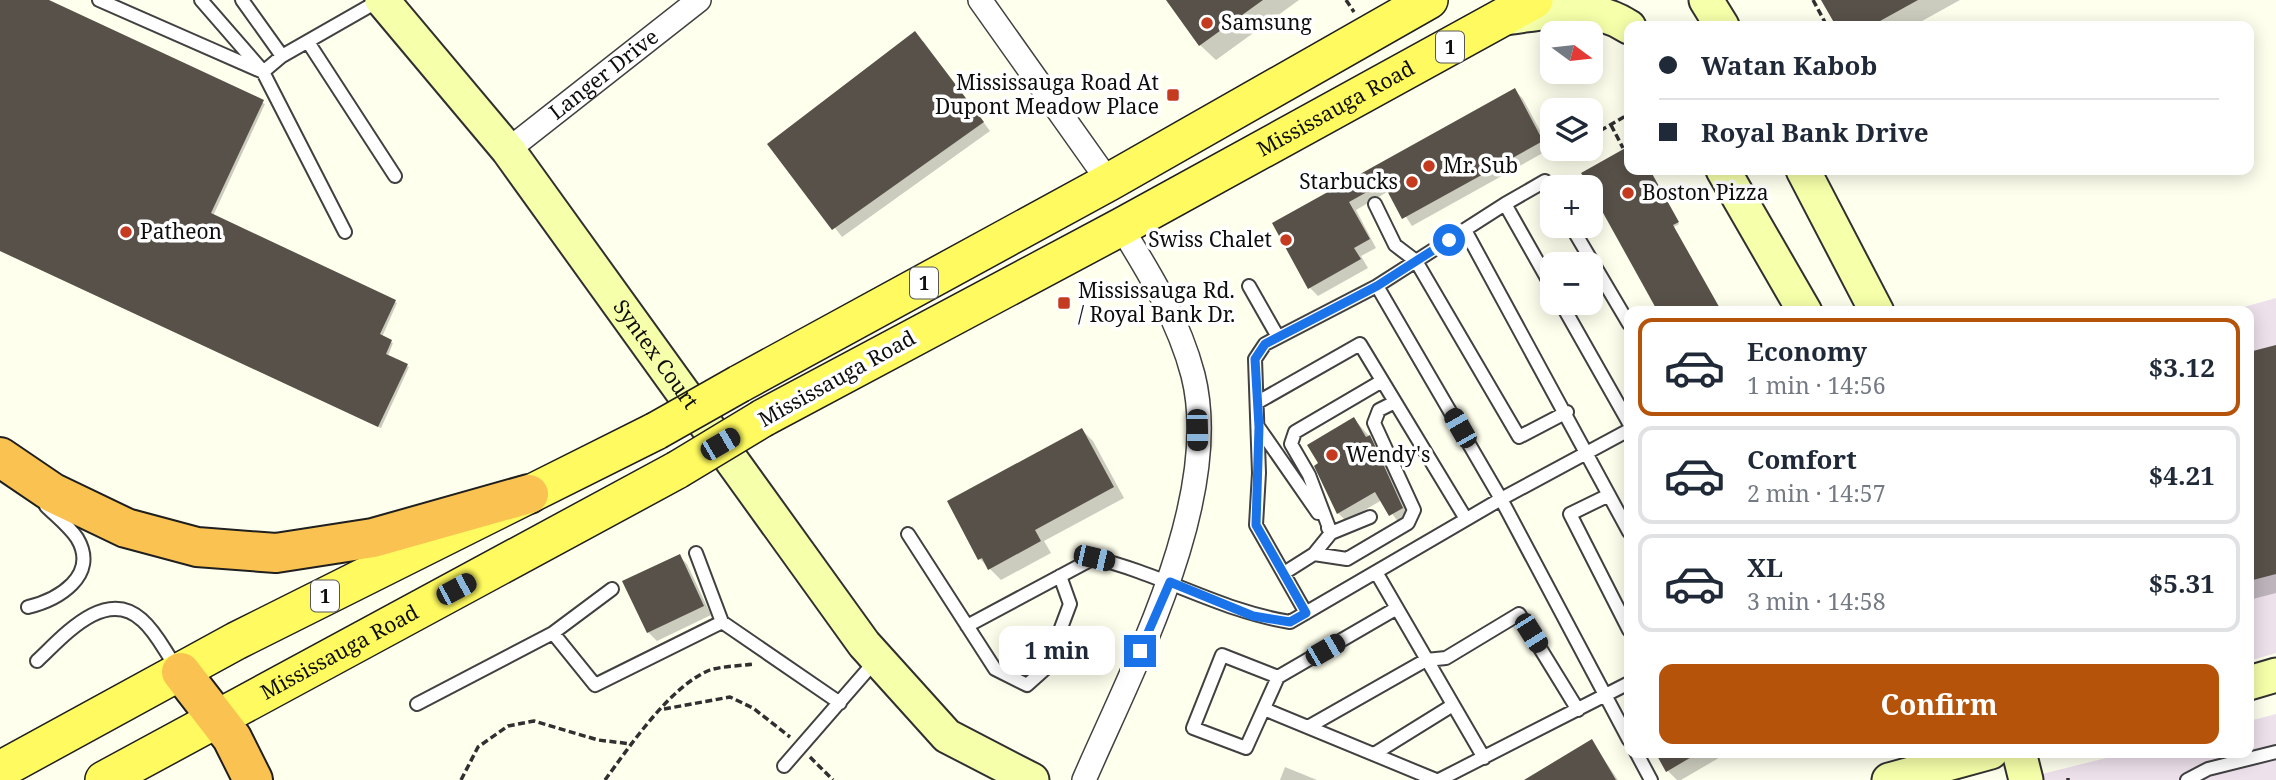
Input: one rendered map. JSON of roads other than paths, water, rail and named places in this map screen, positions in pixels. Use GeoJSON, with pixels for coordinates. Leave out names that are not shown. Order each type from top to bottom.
{"type":"FeatureCollection","features":[{"type":"Feature","properties":{"kind":"highway"},"geometry":{"type":"LineString","coordinates":[[0,459],[53,494],[126,528],[197,547],[276,553],[373,538],[529,494]]}},
{"type":"Feature","properties":{"kind":"highway"},"geometry":{"type":"LineString","coordinates":[[181,672],[218,718],[253,780]]}},
{"type":"Feature","properties":{"kind":"main road","name":"Mississauga Road"},"geometry":{"type":"LineString","coordinates":[[0,770],[236,641],[656,431],[1109,182],[1429,0]]}},
{"type":"Feature","properties":{"kind":"main road","name":"Mississauga Road"},"geometry":{"type":"LineString","coordinates":[[104,780],[677,470],[763,418],[1121,227],[1534,0]]}},
{"type":"Feature","properties":{"kind":"street","name":"Syntex Court"},"geometry":{"type":"LineString","coordinates":[[381,0],[508,149],[877,658],[947,736],[1032,780]]}},
{"type":"Feature","properties":{"kind":"street","name":"Langer Drive"},"geometry":{"type":"LineString","coordinates":[[508,149],[699,0]]}},
{"type":"Feature","properties":{"kind":"street"},"geometry":{"type":"LineString","coordinates":[[979,0],[1109,182]]}},
{"type":"Feature","properties":{"kind":"street"},"geometry":{"type":"LineString","coordinates":[[1625,0],[1636,21]]}},
{"type":"Feature","properties":{"kind":"street"},"geometry":{"type":"LineString","coordinates":[[1503,18],[1584,9],[1614,17],[1624,24]]}},
{"type":"Feature","properties":{"kind":"street"},"geometry":{"type":"LineString","coordinates":[[1726,175],[1802,306]]}},
{"type":"Feature","properties":{"kind":"street"},"geometry":{"type":"LineString","coordinates":[[1806,175],[1874,306]]}},
{"type":"Feature","properties":{"kind":"street"},"geometry":{"type":"LineString","coordinates":[[1084,780],[1170,582],[1192,499],[1197,446],[1194,378],[1161,292],[1121,227]]}},
{"type":"Feature","properties":{"kind":"street"},"geometry":{"type":"LineString","coordinates":[[2254,681],[2276,675]]}},
{"type":"Feature","properties":{"kind":"street"},"geometry":{"type":"LineString","coordinates":[[2020,758],[2026,780]]}},
{"type":"Feature","properties":{"kind":"street"},"geometry":{"type":"LineString","coordinates":[[1889,780],[1975,761]]}},
{"type":"Feature","properties":{"kind":"lane"},"geometry":{"type":"LineString","coordinates":[[99,0],[263,72]]}},
{"type":"Feature","properties":{"kind":"lane"},"geometry":{"type":"LineString","coordinates":[[201,0],[263,72],[345,232]]}},
{"type":"Feature","properties":{"kind":"lane"},"geometry":{"type":"LineString","coordinates":[[243,0],[282,56]]}},
{"type":"Feature","properties":{"kind":"lane"},"geometry":{"type":"LineString","coordinates":[[263,72],[282,56],[381,0]]}},
{"type":"Feature","properties":{"kind":"lane"},"geometry":{"type":"LineString","coordinates":[[308,42],[395,176]]}},
{"type":"Feature","properties":{"kind":"lane"},"geometry":{"type":"LineString","coordinates":[[1306,613],[1256,525],[1259,427],[1255,359],[1265,344],[1377,286],[1540,184]]}},
{"type":"Feature","properties":{"kind":"lane"},"geometry":{"type":"LineString","coordinates":[[1374,204],[1395,245],[1416,261],[1519,437],[1567,412]]}},
{"type":"Feature","properties":{"kind":"lane"},"geometry":{"type":"LineString","coordinates":[[1506,204],[1540,265]]}},
{"type":"Feature","properties":{"kind":"lane"},"geometry":{"type":"LineString","coordinates":[[1465,230],[1567,412],[1624,523]]}},
{"type":"Feature","properties":{"kind":"lane"},"geometry":{"type":"LineString","coordinates":[[1578,238],[1624,316]]}},
{"type":"Feature","properties":{"kind":"lane"},"geometry":{"type":"LineString","coordinates":[[1249,286],[1278,337]]}},
{"type":"Feature","properties":{"kind":"lane"},"geometry":{"type":"LineString","coordinates":[[1377,286],[1501,499],[1624,731]]}},
{"type":"Feature","properties":{"kind":"lane"},"geometry":{"type":"LineString","coordinates":[[1568,315],[1624,414]]}},
{"type":"Feature","properties":{"kind":"lane"},"geometry":{"type":"LineString","coordinates":[[1258,402],[1360,344],[1466,519]]}},
{"type":"Feature","properties":{"kind":"lane"},"geometry":{"type":"LineString","coordinates":[[1331,533],[1309,475],[1291,444],[1294,432],[1382,381]]}},
{"type":"Feature","properties":{"kind":"lane"},"geometry":{"type":"LineString","coordinates":[[1314,554],[1347,559],[1408,523],[1414,510],[1374,423],[1379,410],[1395,402]]}},
{"type":"Feature","properties":{"kind":"lane"},"geometry":{"type":"LineString","coordinates":[[1259,427],[1331,533]]}},
{"type":"Feature","properties":{"kind":"lane"},"geometry":{"type":"LineString","coordinates":[[967,626],[1094,558],[1170,582],[1253,616],[1290,622],[1501,499],[1624,433]]}},
{"type":"Feature","properties":{"kind":"lane"},"geometry":{"type":"LineString","coordinates":[[0,459],[77,539],[83,553],[82,567],[76,582],[66,592],[51,601],[28,607]]}},
{"type":"Feature","properties":{"kind":"lane"},"geometry":{"type":"LineString","coordinates":[[1609,495],[1570,514],[1624,620]]}},
{"type":"Feature","properties":{"kind":"lane"},"geometry":{"type":"LineString","coordinates":[[1284,573],[1314,554],[1331,533],[1370,517]]}},
{"type":"Feature","properties":{"kind":"lane"},"geometry":{"type":"LineString","coordinates":[[908,534],[995,669],[1027,685],[1046,668],[1070,604],[1060,576]]}},
{"type":"Feature","properties":{"kind":"lane"},"geometry":{"type":"LineString","coordinates":[[696,553],[722,622],[840,703]]}},
{"type":"Feature","properties":{"kind":"lane"},"geometry":{"type":"LineString","coordinates":[[1376,572],[1484,758]]}},
{"type":"Feature","properties":{"kind":"lane"},"geometry":{"type":"LineString","coordinates":[[417,704],[553,633],[612,589]]}},
{"type":"Feature","properties":{"kind":"lane"},"geometry":{"type":"LineString","coordinates":[[1278,677],[1222,656],[1193,728],[1246,748],[1278,677],[1397,608]]}},
{"type":"Feature","properties":{"kind":"lane"},"geometry":{"type":"LineString","coordinates":[[37,661],[76,624],[92,615],[118,610],[140,617],[181,672]]}},
{"type":"Feature","properties":{"kind":"lane"},"geometry":{"type":"LineString","coordinates":[[1308,727],[1426,660],[1446,657],[1519,614],[1578,710]]}},
{"type":"Feature","properties":{"kind":"lane"},"geometry":{"type":"LineString","coordinates":[[553,633],[595,685],[722,622]]}},
{"type":"Feature","properties":{"kind":"lane"},"geometry":{"type":"LineString","coordinates":[[783,766],[877,658]]}},
{"type":"Feature","properties":{"kind":"lane"},"geometry":{"type":"LineString","coordinates":[[1264,709],[1374,754],[1416,776],[1438,780],[1624,686]]}},
{"type":"Feature","properties":{"kind":"lane"},"geometry":{"type":"LineString","coordinates":[[1374,754],[1453,705]]}},
{"type":"Feature","properties":{"kind":"lane"},"geometry":{"type":"LineString","coordinates":[[2254,758],[2276,752]]}},
{"type":"Feature","properties":{"kind":"lane"},"geometry":{"type":"LineString","coordinates":[[1639,758],[1651,780]]}},
{"type":"Feature","properties":{"kind":"lane"},"geometry":{"type":"LineString","coordinates":[[2187,780],[2208,769],[2252,758]]}},
{"type":"Feature","properties":{"kind":"place","name":"Samsung"},"geometry":{"type":"Point","coordinates":[1207,23]}},
{"type":"Feature","properties":{"kind":"place","name":"Mississauga Road At Dupont Meadow Place"},"geometry":{"type":"Point","coordinates":[1173,95]}},
{"type":"Feature","properties":{"kind":"place","name":"Mr. Sub"},"geometry":{"type":"Point","coordinates":[1429,166]}},
{"type":"Feature","properties":{"kind":"place","name":"Starbucks"},"geometry":{"type":"Point","coordinates":[1412,182]}},
{"type":"Feature","properties":{"kind":"place","name":"Boston Pizza"},"geometry":{"type":"Point","coordinates":[1628,193]}},
{"type":"Feature","properties":{"kind":"place","name":"Patheon"},"geometry":{"type":"Point","coordinates":[126,232]}},
{"type":"Feature","properties":{"kind":"place","name":"Swiss Chalet"},"geometry":{"type":"Point","coordinates":[1286,240]}},
{"type":"Feature","properties":{"kind":"place","name":"Mississauga Rd. / Royal Bank Dr."},"geometry":{"type":"Point","coordinates":[1064,303]}},
{"type":"Feature","properties":{"kind":"place","name":"Wendy's"},"geometry":{"type":"Point","coordinates":[1332,455]}}]}
